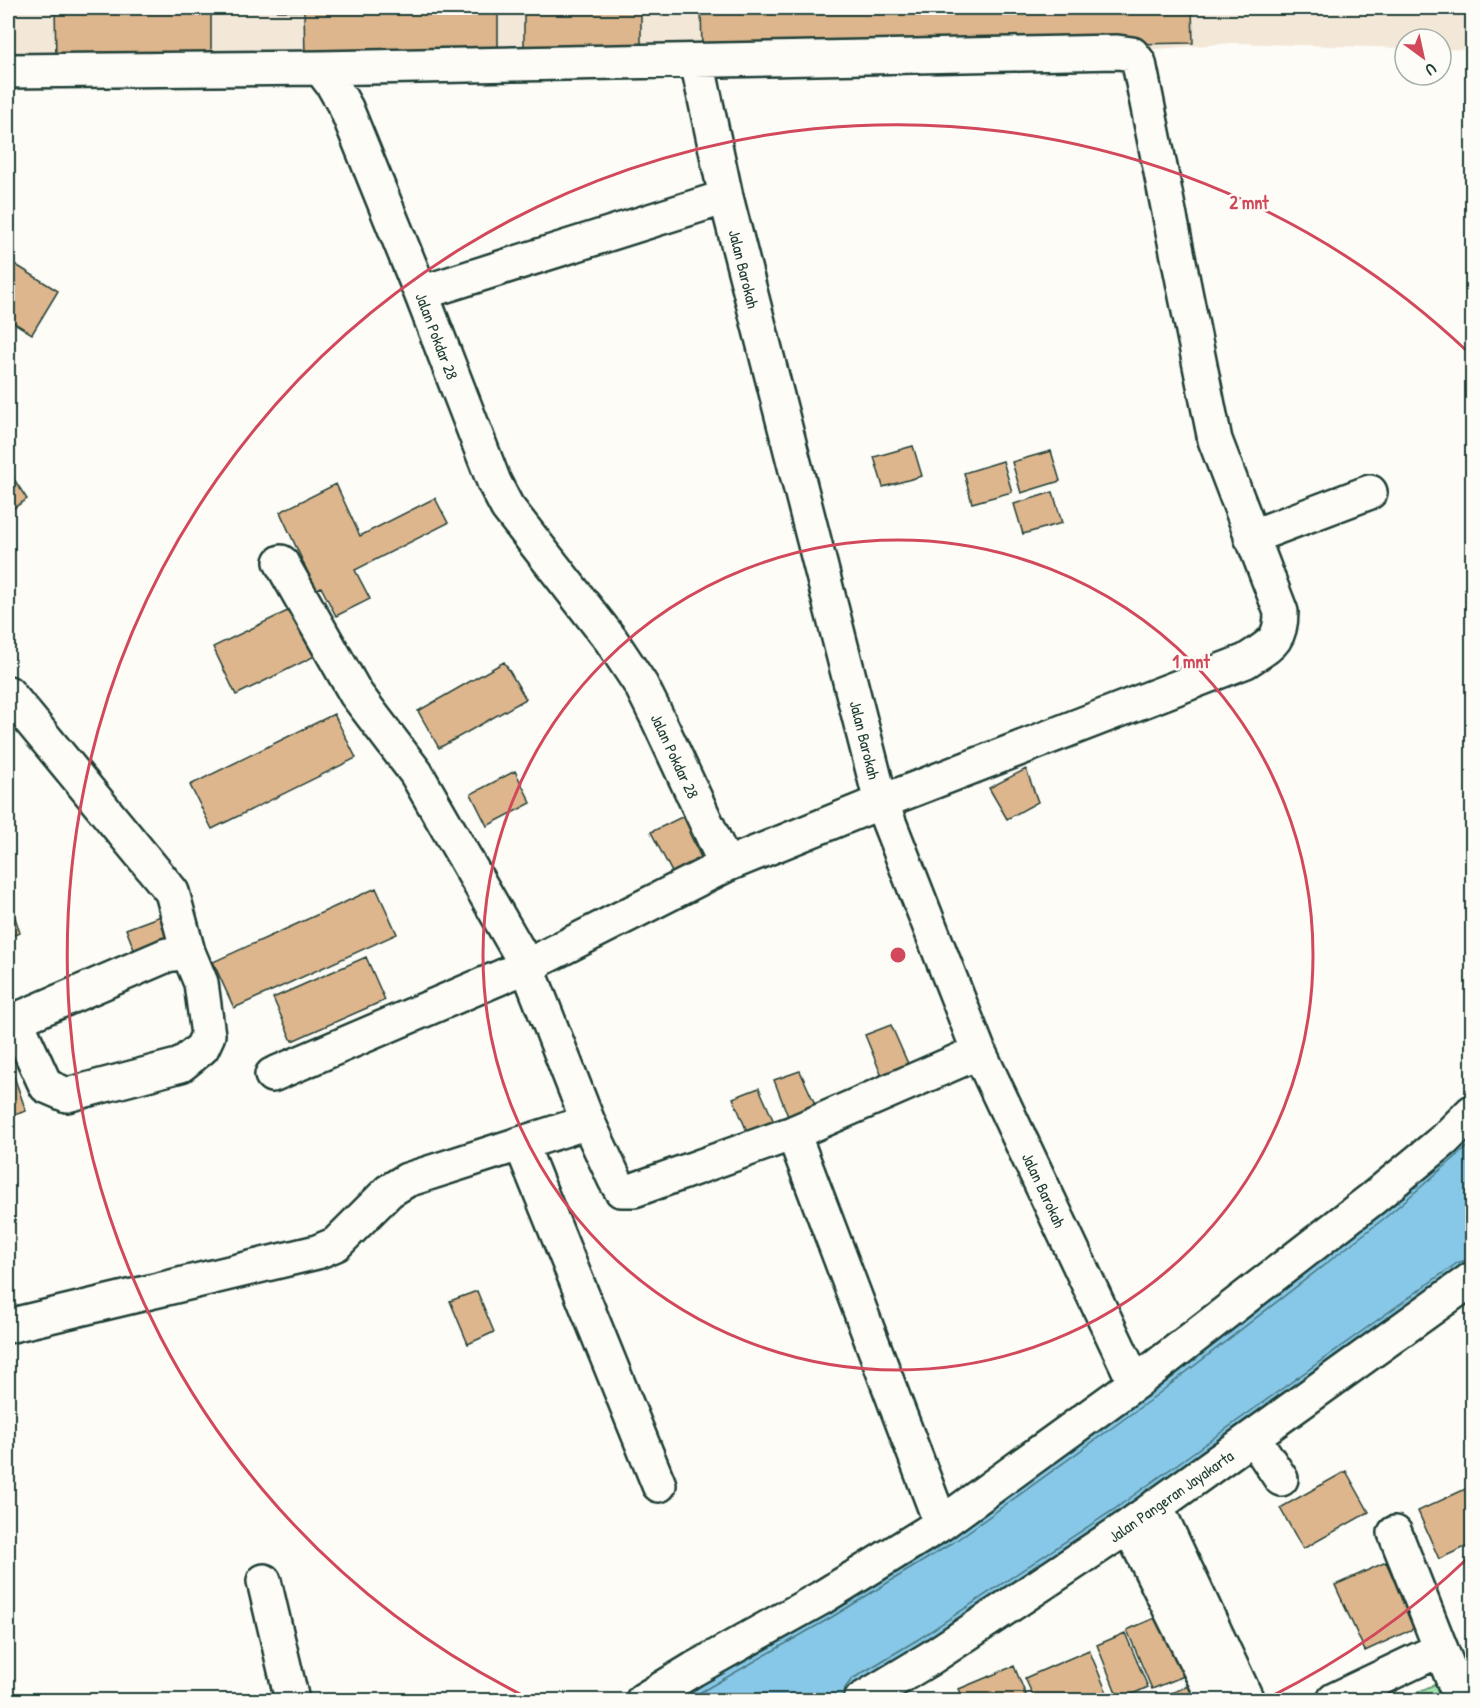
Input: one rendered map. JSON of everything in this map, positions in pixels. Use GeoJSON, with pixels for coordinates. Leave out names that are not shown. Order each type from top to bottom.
{"type":"FeatureCollection","features":[{"type":"Feature","properties":{"kind":"street"},"geometry":{"type":"LineString","coordinates":[[8,97],[8,71],[320,68],[1117,52],[1132,54],[1139,63],[1215,440],[1281,612],[1281,628],[1274,641],[1246,661],[880,802],[726,865],[528,966],[272,1074]]}},
{"type":"Feature","properties":{"kind":"street","name":"Jalan Barokah"},"geometry":{"type":"LineString","coordinates":[[697,61],[726,197],[880,802],[979,1052],[1135,1383]]}},
{"type":"Feature","properties":{"kind":"street","name":"Jalan Pokdar 28"},"geometry":{"type":"LineString","coordinates":[[320,68],[346,108],[494,482],[507,507],[611,640],[641,686],[726,865]]}},
{"type":"Feature","properties":{"kind":"street"},"geometry":{"type":"LineString","coordinates":[[421,293],[726,197]]}},
{"type":"Feature","properties":{"kind":"street"},"geometry":{"type":"LineString","coordinates":[[1251,537],[1370,492]]}},
{"type":"Feature","properties":{"kind":"street"},"geometry":{"type":"LineString","coordinates":[[281,562],[356,694],[416,773],[528,966],[588,1122],[621,1190],[634,1190],[793,1133],[979,1052]]}},
{"type":"Feature","properties":{"kind":"street"},"geometry":{"type":"LineString","coordinates":[[8,693],[172,892],[188,952],[201,983],[208,1035],[202,1048],[193,1058],[181,1065],[67,1095],[46,1086],[18,1027],[23,1017],[167,955],[188,952]]}},
{"type":"Feature","properties":{"kind":"street"},"geometry":{"type":"LineString","coordinates":[[662,1695],[694,1669],[820,1598],[941,1524],[1135,1383],[1372,1199],[1444,1140],[1473,1112]]}},
{"type":"Feature","properties":{"kind":"street"},"geometry":{"type":"LineString","coordinates":[[8,1326],[317,1252],[336,1244],[389,1191],[407,1180],[588,1122]]}},
{"type":"Feature","properties":{"kind":"street"},"geometry":{"type":"LineString","coordinates":[[793,1133],[941,1524]]}},
{"type":"Feature","properties":{"kind":"street"},"geometry":{"type":"LineString","coordinates":[[521,1144],[659,1485]]}},
{"type":"Feature","properties":{"kind":"street","name":"Jalan Pangeran Jayakarta"},"geometry":{"type":"LineString","coordinates":[[861,1701],[929,1659],[1129,1526],[1473,1279]]}},
{"type":"Feature","properties":{"kind":"street"},"geometry":{"type":"LineString","coordinates":[[1253,1437],[1281,1479]]}},
{"type":"Feature","properties":{"kind":"street"},"geometry":{"type":"LineString","coordinates":[[1156,1506],[1247,1701]]}},
{"type":"Feature","properties":{"kind":"street"},"geometry":{"type":"LineString","coordinates":[[1129,1526],[1215,1701]]}},
{"type":"Feature","properties":{"kind":"street"},"geometry":{"type":"LineString","coordinates":[[1395,1533],[1461,1701]]}},
{"type":"Feature","properties":{"kind":"street"},"geometry":{"type":"LineString","coordinates":[[264,1581],[292,1701]]}},
{"type":"Feature","properties":{"kind":"street"},"geometry":{"type":"LineString","coordinates":[[1334,1701],[1441,1649]]}},
{"type":"Feature","properties":{"kind":"shaded area"},"geometry":{"type":"Polygon","coordinates":[[[8,8],[1472,8],[1472,50],[1453,49],[1453,27],[1393,27],[1393,48],[1232,43],[898,70],[8,69],[8,8]]]}},
{"type":"Feature","properties":{"kind":"green space"},"geometry":{"type":"Polygon","coordinates":[[[1438,1683],[1446,1700],[1399,1700],[1438,1683]]]}},
{"type":"Feature","properties":{"kind":"water"},"geometry":{"type":"Polygon","coordinates":[[[1472,1112],[1472,1279],[861,1700],[643,1700],[821,1598],[1472,1112]]]}},
{"type":"Feature","properties":{"kind":"building"},"geometry":{"type":"Polygon","coordinates":[[[55,8],[211,8],[211,56],[56,58],[55,8]]]}},
{"type":"Feature","properties":{"kind":"building"},"geometry":{"type":"Polygon","coordinates":[[[277,8],[498,8],[498,51],[305,58],[304,11],[277,11],[277,8]]]}},
{"type":"Feature","properties":{"kind":"building"},"geometry":{"type":"Polygon","coordinates":[[[524,8],[641,8],[641,47],[524,46],[524,8]]]}},
{"type":"Feature","properties":{"kind":"building"},"geometry":{"type":"Polygon","coordinates":[[[701,8],[1192,8],[1193,43],[702,51],[701,8]]]}},
{"type":"Feature","properties":{"kind":"building"},"geometry":{"type":"Polygon","coordinates":[[[1346,8],[1472,8],[1472,9],[1346,10],[1346,8]]]}},
{"type":"Feature","properties":{"kind":"building"},"geometry":{"type":"Polygon","coordinates":[[[8,260],[58,291],[32,334],[8,319],[8,260]]]}},
{"type":"Feature","properties":{"kind":"building"},"geometry":{"type":"Polygon","coordinates":[[[913,446],[922,476],[883,487],[874,457],[913,446]]]}},
{"type":"Feature","properties":{"kind":"building"},"geometry":{"type":"Polygon","coordinates":[[[1051,451],[1060,481],[1021,493],[1012,462],[1051,451]]]}},
{"type":"Feature","properties":{"kind":"building"},"geometry":{"type":"Polygon","coordinates":[[[1003,461],[1012,492],[972,503],[964,473],[1003,461]]]}},
{"type":"Feature","properties":{"kind":"building"},"geometry":{"type":"Polygon","coordinates":[[[8,470],[27,499],[8,512],[8,470]]]}},
{"type":"Feature","properties":{"kind":"building"},"geometry":{"type":"Polygon","coordinates":[[[336,484],[360,536],[435,498],[448,523],[355,570],[370,599],[336,616],[321,587],[316,590],[280,512],[336,484]]]}},
{"type":"Feature","properties":{"kind":"building"},"geometry":{"type":"Polygon","coordinates":[[[1053,492],[1062,523],[1023,534],[1014,504],[1053,492]]]}},
{"type":"Feature","properties":{"kind":"building"},"geometry":{"type":"Polygon","coordinates":[[[302,604],[325,651],[236,695],[213,647],[302,604]]]}},
{"type":"Feature","properties":{"kind":"building"},"geometry":{"type":"Polygon","coordinates":[[[504,662],[526,699],[439,748],[418,711],[504,662]]]}},
{"type":"Feature","properties":{"kind":"building"},"geometry":{"type":"Polygon","coordinates":[[[334,714],[356,758],[212,829],[190,785],[334,714]]]}},
{"type":"Feature","properties":{"kind":"building"},"geometry":{"type":"Polygon","coordinates":[[[1026,769],[1038,802],[1007,819],[989,788],[1026,769]]]}},
{"type":"Feature","properties":{"kind":"building"},"geometry":{"type":"Polygon","coordinates":[[[515,771],[531,803],[487,826],[471,794],[515,771]]]}},
{"type":"Feature","properties":{"kind":"building"},"geometry":{"type":"Polygon","coordinates":[[[698,809],[705,824],[689,832],[703,862],[674,876],[651,832],[698,809]]]}},
{"type":"Feature","properties":{"kind":"building"},"geometry":{"type":"Polygon","coordinates":[[[376,888],[397,934],[234,1008],[213,962],[376,888]]]}},
{"type":"Feature","properties":{"kind":"building"},"geometry":{"type":"Polygon","coordinates":[[[8,895],[20,933],[8,937],[8,895]]]}},
{"type":"Feature","properties":{"kind":"building"},"geometry":{"type":"Polygon","coordinates":[[[166,914],[177,942],[137,957],[126,929],[166,914]]]}},
{"type":"Feature","properties":{"kind":"building"},"geometry":{"type":"Polygon","coordinates":[[[366,957],[385,1000],[292,1041],[273,998],[366,957]]]}},
{"type":"Feature","properties":{"kind":"building"},"geometry":{"type":"Polygon","coordinates":[[[891,1025],[909,1066],[883,1079],[865,1035],[891,1025]]]}},
{"type":"Feature","properties":{"kind":"building"},"geometry":{"type":"Polygon","coordinates":[[[8,1059],[26,1111],[8,1117],[8,1059]]]}},
{"type":"Feature","properties":{"kind":"building"},"geometry":{"type":"Polygon","coordinates":[[[800,1071],[818,1111],[791,1124],[774,1080],[800,1071]]]}},
{"type":"Feature","properties":{"kind":"building"},"geometry":{"type":"Polygon","coordinates":[[[759,1088],[777,1129],[751,1141],[733,1098],[759,1088]]]}},
{"type":"Feature","properties":{"kind":"building"},"geometry":{"type":"Polygon","coordinates":[[[477,1291],[494,1332],[468,1344],[450,1301],[477,1291]]]}},
{"type":"Feature","properties":{"kind":"building"},"geometry":{"type":"Polygon","coordinates":[[[1346,1471],[1369,1512],[1303,1549],[1280,1508],[1346,1471]]]}},
{"type":"Feature","properties":{"kind":"building"},"geometry":{"type":"Polygon","coordinates":[[[1472,1486],[1472,1544],[1439,1559],[1418,1511],[1472,1486]]]}},
{"type":"Feature","properties":{"kind":"building"},"geometry":{"type":"Polygon","coordinates":[[[1386,1562],[1415,1628],[1365,1651],[1335,1585],[1386,1562]]]}},
{"type":"Feature","properties":{"kind":"building"},"geometry":{"type":"Polygon","coordinates":[[[1164,1614],[1189,1674],[1152,1689],[1127,1630],[1164,1614]]]}},
{"type":"Feature","properties":{"kind":"building"},"geometry":{"type":"Polygon","coordinates":[[[1125,1633],[1148,1687],[1119,1700],[1097,1645],[1125,1633]]]}},
{"type":"Feature","properties":{"kind":"building"},"geometry":{"type":"Polygon","coordinates":[[[1089,1650],[1110,1700],[1035,1700],[1025,1678],[1089,1650]]]}},
{"type":"Feature","properties":{"kind":"building"},"geometry":{"type":"Polygon","coordinates":[[[1014,1666],[1028,1700],[964,1700],[959,1689],[1014,1666]]]}},
{"type":"Feature","properties":{"kind":"building"},"geometry":{"type":"Polygon","coordinates":[[[1193,1684],[1200,1700],[1154,1700],[1193,1684]]]}}]}
